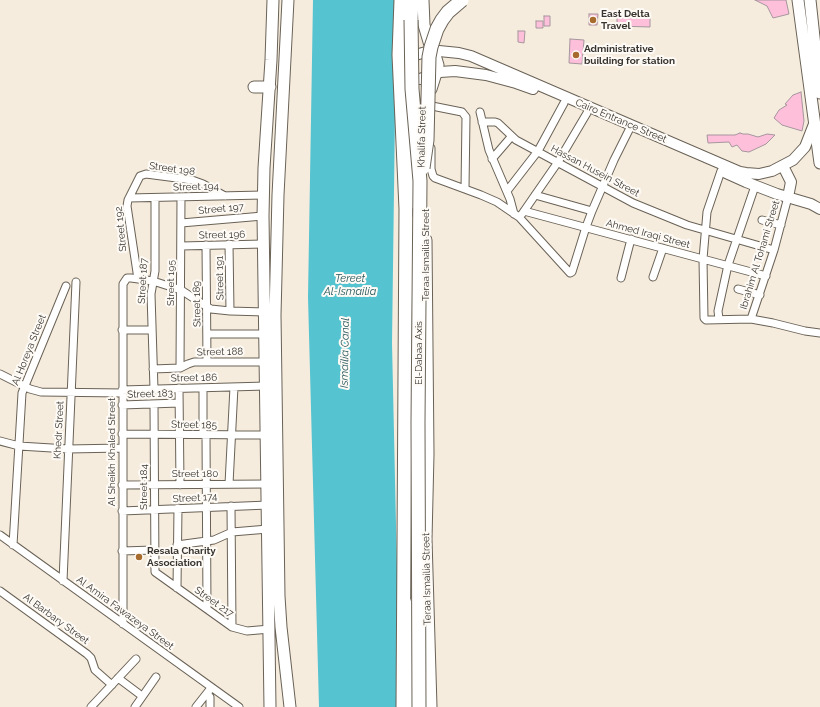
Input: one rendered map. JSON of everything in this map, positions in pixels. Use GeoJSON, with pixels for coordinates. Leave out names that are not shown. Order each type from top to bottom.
{"type":"FeatureCollection","features":[{"type":"Feature","properties":{"kind":"highway","name":"El-Dabaa Axis"},"geometry":{"type":"LineString","coordinates":[[400,0],[399,55],[406,209],[403,707]]}},
{"type":"Feature","properties":{"kind":"highway","name":"El-Dabaa Axis"},"geometry":{"type":"LineString","coordinates":[[411,0],[412,89],[420,181],[418,415],[419,707]]}},
{"type":"Feature","properties":{"kind":"highway"},"geometry":{"type":"LineString","coordinates":[[420,181],[427,140],[429,57],[431,47],[437,29],[442,20],[448,12],[462,0]]}},
{"type":"Feature","properties":{"kind":"main road"},"geometry":{"type":"LineString","coordinates":[[270,707],[263,195],[274,0]]}},
{"type":"Feature","properties":{"kind":"main road"},"geometry":{"type":"LineString","coordinates":[[288,0],[278,187],[275,315],[279,596],[290,707]]}},
{"type":"Feature","properties":{"kind":"main road","name":"Teraa Ismailia Street"},"geometry":{"type":"LineString","coordinates":[[411,0],[408,32],[408,57],[415,387],[416,601]]}},
{"type":"Feature","properties":{"kind":"main road","name":"Teraa Ismailia Street"},"geometry":{"type":"LineString","coordinates":[[423,0],[424,25],[432,51],[437,60],[437,70],[429,95],[426,116],[428,454],[426,540],[431,707]]}},
{"type":"Feature","properties":{"kind":"main road"},"geometry":{"type":"LineString","coordinates":[[798,0],[820,163]]}},
{"type":"Feature","properties":{"kind":"main road"},"geometry":{"type":"LineString","coordinates":[[810,0],[820,93]]}},
{"type":"Feature","properties":{"kind":"main road"},"geometry":{"type":"LineString","coordinates":[[254,87],[270,87]]}},
{"type":"Feature","properties":{"kind":"main road"},"geometry":{"type":"LineString","coordinates":[[410,707],[410,624],[416,601]]}},
{"type":"Feature","properties":{"kind":"main road"},"geometry":{"type":"LineString","coordinates":[[416,601],[422,707]]}},
{"type":"Feature","properties":{"kind":"street","name":"Cairo Entrance Street"},"geometry":{"type":"LineString","coordinates":[[408,57],[432,51],[459,52],[636,126],[740,172],[753,174],[765,173],[783,166],[793,160],[801,152],[814,124]]}},
{"type":"Feature","properties":{"kind":"street"},"geometry":{"type":"LineString","coordinates":[[455,71],[459,52]]}},
{"type":"Feature","properties":{"kind":"street","name":"Cairo Entrance Street"},"geometry":{"type":"LineString","coordinates":[[409,79],[420,78],[445,71],[480,74],[504,79],[528,87],[587,113],[636,126],[721,171],[755,186],[811,204],[820,209]]}},
{"type":"Feature","properties":{"kind":"street","name":"Khalifa Street"},"geometry":{"type":"LineString","coordinates":[[436,74],[432,106],[433,176],[438,180],[466,189],[497,202],[517,216]]}},
{"type":"Feature","properties":{"kind":"street"},"geometry":{"type":"LineString","coordinates":[[507,191],[538,151],[564,103]]}},
{"type":"Feature","properties":{"kind":"street"},"geometry":{"type":"LineString","coordinates":[[432,106],[462,112],[466,117],[466,189]]}},
{"type":"Feature","properties":{"kind":"street"},"geometry":{"type":"LineString","coordinates":[[480,112],[486,141],[492,159],[517,216],[570,273],[572,272],[592,211],[614,160],[636,126]]}},
{"type":"Feature","properties":{"kind":"street"},"geometry":{"type":"LineString","coordinates":[[517,216],[524,210],[558,162],[587,113]]}},
{"type":"Feature","properties":{"kind":"street","name":"Hassan Husein Street"},"geometry":{"type":"LineString","coordinates":[[482,122],[498,123],[511,137],[633,203],[671,219],[774,250]]}},
{"type":"Feature","properties":{"kind":"street"},"geometry":{"type":"LineString","coordinates":[[492,159],[511,137]]}},
{"type":"Feature","properties":{"kind":"street"},"geometry":{"type":"LineString","coordinates":[[783,166],[791,182],[788,197]]}},
{"type":"Feature","properties":{"kind":"street"},"geometry":{"type":"LineString","coordinates":[[721,171],[708,208],[703,259],[704,318],[706,320],[751,319],[820,333]]}},
{"type":"Feature","properties":{"kind":"street","name":"Street 198"},"geometry":{"type":"LineString","coordinates":[[138,178],[146,174],[192,180],[225,196]]}},
{"type":"Feature","properties":{"kind":"street","name":"Street 192"},"geometry":{"type":"LineString","coordinates":[[138,178],[129,198],[127,209],[138,279]]}},
{"type":"Feature","properties":{"kind":"street"},"geometry":{"type":"LineString","coordinates":[[719,319],[718,311],[728,265],[755,186]]}},
{"type":"Feature","properties":{"kind":"street","name":"Street 194"},"geometry":{"type":"LineString","coordinates":[[129,198],[263,195]]}},
{"type":"Feature","properties":{"kind":"street"},"geometry":{"type":"LineString","coordinates":[[535,195],[592,211]]}},
{"type":"Feature","properties":{"kind":"street","name":"Street 195"},"geometry":{"type":"LineString","coordinates":[[180,368],[181,197]]}},
{"type":"Feature","properties":{"kind":"street","name":"Ibrahim Al Tohami Street"},"geometry":{"type":"LineString","coordinates":[[751,319],[774,250],[788,197]]}},
{"type":"Feature","properties":{"kind":"street","name":"Street 187"},"geometry":{"type":"LineString","coordinates":[[154,389],[151,294],[155,271],[155,198]]}},
{"type":"Feature","properties":{"kind":"street","name":"Ahmed Iraqi Street"},"geometry":{"type":"LineString","coordinates":[[524,210],[766,276]]}},
{"type":"Feature","properties":{"kind":"street","name":"Street 197"},"geometry":{"type":"LineString","coordinates":[[181,223],[263,216]]}},
{"type":"Feature","properties":{"kind":"street"},"geometry":{"type":"LineString","coordinates":[[762,220],[781,226]]}},
{"type":"Feature","properties":{"kind":"street"},"geometry":{"type":"LineString","coordinates":[[621,278],[631,239]]}},
{"type":"Feature","properties":{"kind":"street","name":"Street 191"},"geometry":{"type":"LineString","coordinates":[[229,244],[230,311]]}},
{"type":"Feature","properties":{"kind":"street","name":"Street 196"},"geometry":{"type":"LineString","coordinates":[[181,246],[263,244]]}},
{"type":"Feature","properties":{"kind":"street","name":"Street 189"},"geometry":{"type":"LineString","coordinates":[[206,245],[208,362]]}},
{"type":"Feature","properties":{"kind":"street"},"geometry":{"type":"LineString","coordinates":[[653,277],[663,248]]}},
{"type":"Feature","properties":{"kind":"street","name":"Al Sheikh Khaled Street"},"geometry":{"type":"LineString","coordinates":[[123,624],[122,287],[124,280],[131,278],[138,279]]}},
{"type":"Feature","properties":{"kind":"street"},"geometry":{"type":"LineString","coordinates":[[138,279],[153,281],[181,290],[211,309],[265,312]]}},
{"type":"Feature","properties":{"kind":"street","name":"Khedr Street"},"geometry":{"type":"LineString","coordinates":[[63,580],[76,282]]}},
{"type":"Feature","properties":{"kind":"street","name":"Al Horeya Street"},"geometry":{"type":"LineString","coordinates":[[13,545],[24,387],[66,286]]}},
{"type":"Feature","properties":{"kind":"street"},"geometry":{"type":"LineString","coordinates":[[738,289],[760,295]]}},
{"type":"Feature","properties":{"kind":"street"},"geometry":{"type":"LineString","coordinates":[[122,330],[152,330]]}},
{"type":"Feature","properties":{"kind":"street"},"geometry":{"type":"LineString","coordinates":[[207,334],[265,334]]}},
{"type":"Feature","properties":{"kind":"street","name":"Street 188"},"geometry":{"type":"LineString","coordinates":[[153,369],[180,368],[191,362],[265,362]]}},
{"type":"Feature","properties":{"kind":"street","name":"Street 186"},"geometry":{"type":"LineString","coordinates":[[1,377],[24,387],[41,392],[266,386]]}},
{"type":"Feature","properties":{"kind":"street"},"geometry":{"type":"LineString","coordinates":[[229,484],[234,387]]}},
{"type":"Feature","properties":{"kind":"street"},"geometry":{"type":"LineString","coordinates":[[179,388],[180,484]]}},
{"type":"Feature","properties":{"kind":"street"},"geometry":{"type":"LineString","coordinates":[[203,388],[208,507],[207,609]]}},
{"type":"Feature","properties":{"kind":"street","name":"Street 183"},"geometry":{"type":"LineString","coordinates":[[122,405],[179,403]]}},
{"type":"Feature","properties":{"kind":"street","name":"Street 184"},"geometry":{"type":"LineString","coordinates":[[154,404],[154,570]]}},
{"type":"Feature","properties":{"kind":"street","name":"Street 185"},"geometry":{"type":"LineString","coordinates":[[122,434],[266,435]]}},
{"type":"Feature","properties":{"kind":"street"},"geometry":{"type":"LineString","coordinates":[[0,441],[19,446],[68,449],[122,448]]}},
{"type":"Feature","properties":{"kind":"street","name":"Street 180"},"geometry":{"type":"LineString","coordinates":[[122,485],[267,484]]}},
{"type":"Feature","properties":{"kind":"street","name":"Street 174"},"geometry":{"type":"LineString","coordinates":[[122,511],[268,504]]}},
{"type":"Feature","properties":{"kind":"street"},"geometry":{"type":"LineString","coordinates":[[232,506],[232,627]]}},
{"type":"Feature","properties":{"kind":"street"},"geometry":{"type":"LineString","coordinates":[[177,588],[178,508]]}},
{"type":"Feature","properties":{"kind":"street"},"geometry":{"type":"LineString","coordinates":[[177,545],[208,541],[220,538],[232,532],[268,529]]}},
{"type":"Feature","properties":{"kind":"street","name":"Al Amira Fawazeya Street"},"geometry":{"type":"LineString","coordinates":[[0,535],[123,624],[208,690],[239,707]]}},
{"type":"Feature","properties":{"kind":"street"},"geometry":{"type":"LineString","coordinates":[[122,551],[154,550]]}},
{"type":"Feature","properties":{"kind":"street","name":"Street 217"},"geometry":{"type":"LineString","coordinates":[[154,570],[158,575],[232,627],[247,631],[270,629]]}},
{"type":"Feature","properties":{"kind":"street","name":"Al Barbary Street"},"geometry":{"type":"LineString","coordinates":[[0,591],[87,654],[95,670],[112,685]]}},
{"type":"Feature","properties":{"kind":"street"},"geometry":{"type":"LineString","coordinates":[[91,707],[136,659]]}},
{"type":"Feature","properties":{"kind":"street"},"geometry":{"type":"LineString","coordinates":[[134,707],[156,677]]}},
{"type":"Feature","properties":{"kind":"street"},"geometry":{"type":"LineString","coordinates":[[118,678],[142,696]]}},
{"type":"Feature","properties":{"kind":"street"},"geometry":{"type":"LineString","coordinates":[[196,707],[208,690]]}},
{"type":"Feature","properties":{"kind":"street"},"geometry":{"type":"LineString","coordinates":[[208,690],[210,707]]}},
{"type":"Feature","properties":{"kind":"water","name":"Tereet Al-Ismailia"},"geometry":{"type":"Polygon","coordinates":[[[313,0],[399,0],[396,38],[392,343],[400,707],[319,707],[308,297],[313,0]]]}},
{"type":"Feature","properties":{"kind":"building"},"geometry":{"type":"Polygon","coordinates":[[[755,0],[786,0],[789,14],[773,18],[767,6],[755,0]]]}},
{"type":"Feature","properties":{"kind":"building","name":"East Delta Travel"},"geometry":{"type":"Polygon","coordinates":[[[589,14],[598,14],[597,25],[589,25],[589,14]]]}},
{"type":"Feature","properties":{"kind":"building"},"geometry":{"type":"Polygon","coordinates":[[[650,14],[650,27],[617,26],[617,15],[650,14]]]}},
{"type":"Feature","properties":{"kind":"building"},"geometry":{"type":"Polygon","coordinates":[[[544,16],[550,16],[550,26],[544,26],[544,16]]]}},
{"type":"Feature","properties":{"kind":"building"},"geometry":{"type":"Polygon","coordinates":[[[536,21],[543,21],[543,28],[536,28],[536,21]]]}},
{"type":"Feature","properties":{"kind":"building"},"geometry":{"type":"Polygon","coordinates":[[[518,31],[525,31],[524,43],[518,42],[518,31]]]}},
{"type":"Feature","properties":{"kind":"building","name":"Administrative building for station"},"geometry":{"type":"Polygon","coordinates":[[[570,39],[584,40],[582,64],[569,63],[570,39]]]}},
{"type":"Feature","properties":{"kind":"building"},"geometry":{"type":"Polygon","coordinates":[[[801,92],[804,121],[802,131],[782,125],[774,118],[779,110],[787,105],[785,104],[793,95],[801,92]]]}},
{"type":"Feature","properties":{"kind":"building"},"geometry":{"type":"Polygon","coordinates":[[[740,133],[758,137],[767,134],[775,135],[766,144],[749,152],[742,151],[737,145],[732,147],[729,142],[708,143],[707,135],[735,135],[740,133]]]}},
{"type":"Feature","properties":{"kind":"place","name":"East Delta Travel"},"geometry":{"type":"Point","coordinates":[593,20]}},
{"type":"Feature","properties":{"kind":"place","name":"Administrative building for station"},"geometry":{"type":"Point","coordinates":[576,55]}},
{"type":"Feature","properties":{"kind":"place","name":"Resala Charity Association"},"geometry":{"type":"Point","coordinates":[139,557]}},
{"type":"Feature","properties":{"kind":"water label","name":"Ismaïlia Canal"},"geometry":{"type":"Point","coordinates":[345,353]}}]}
